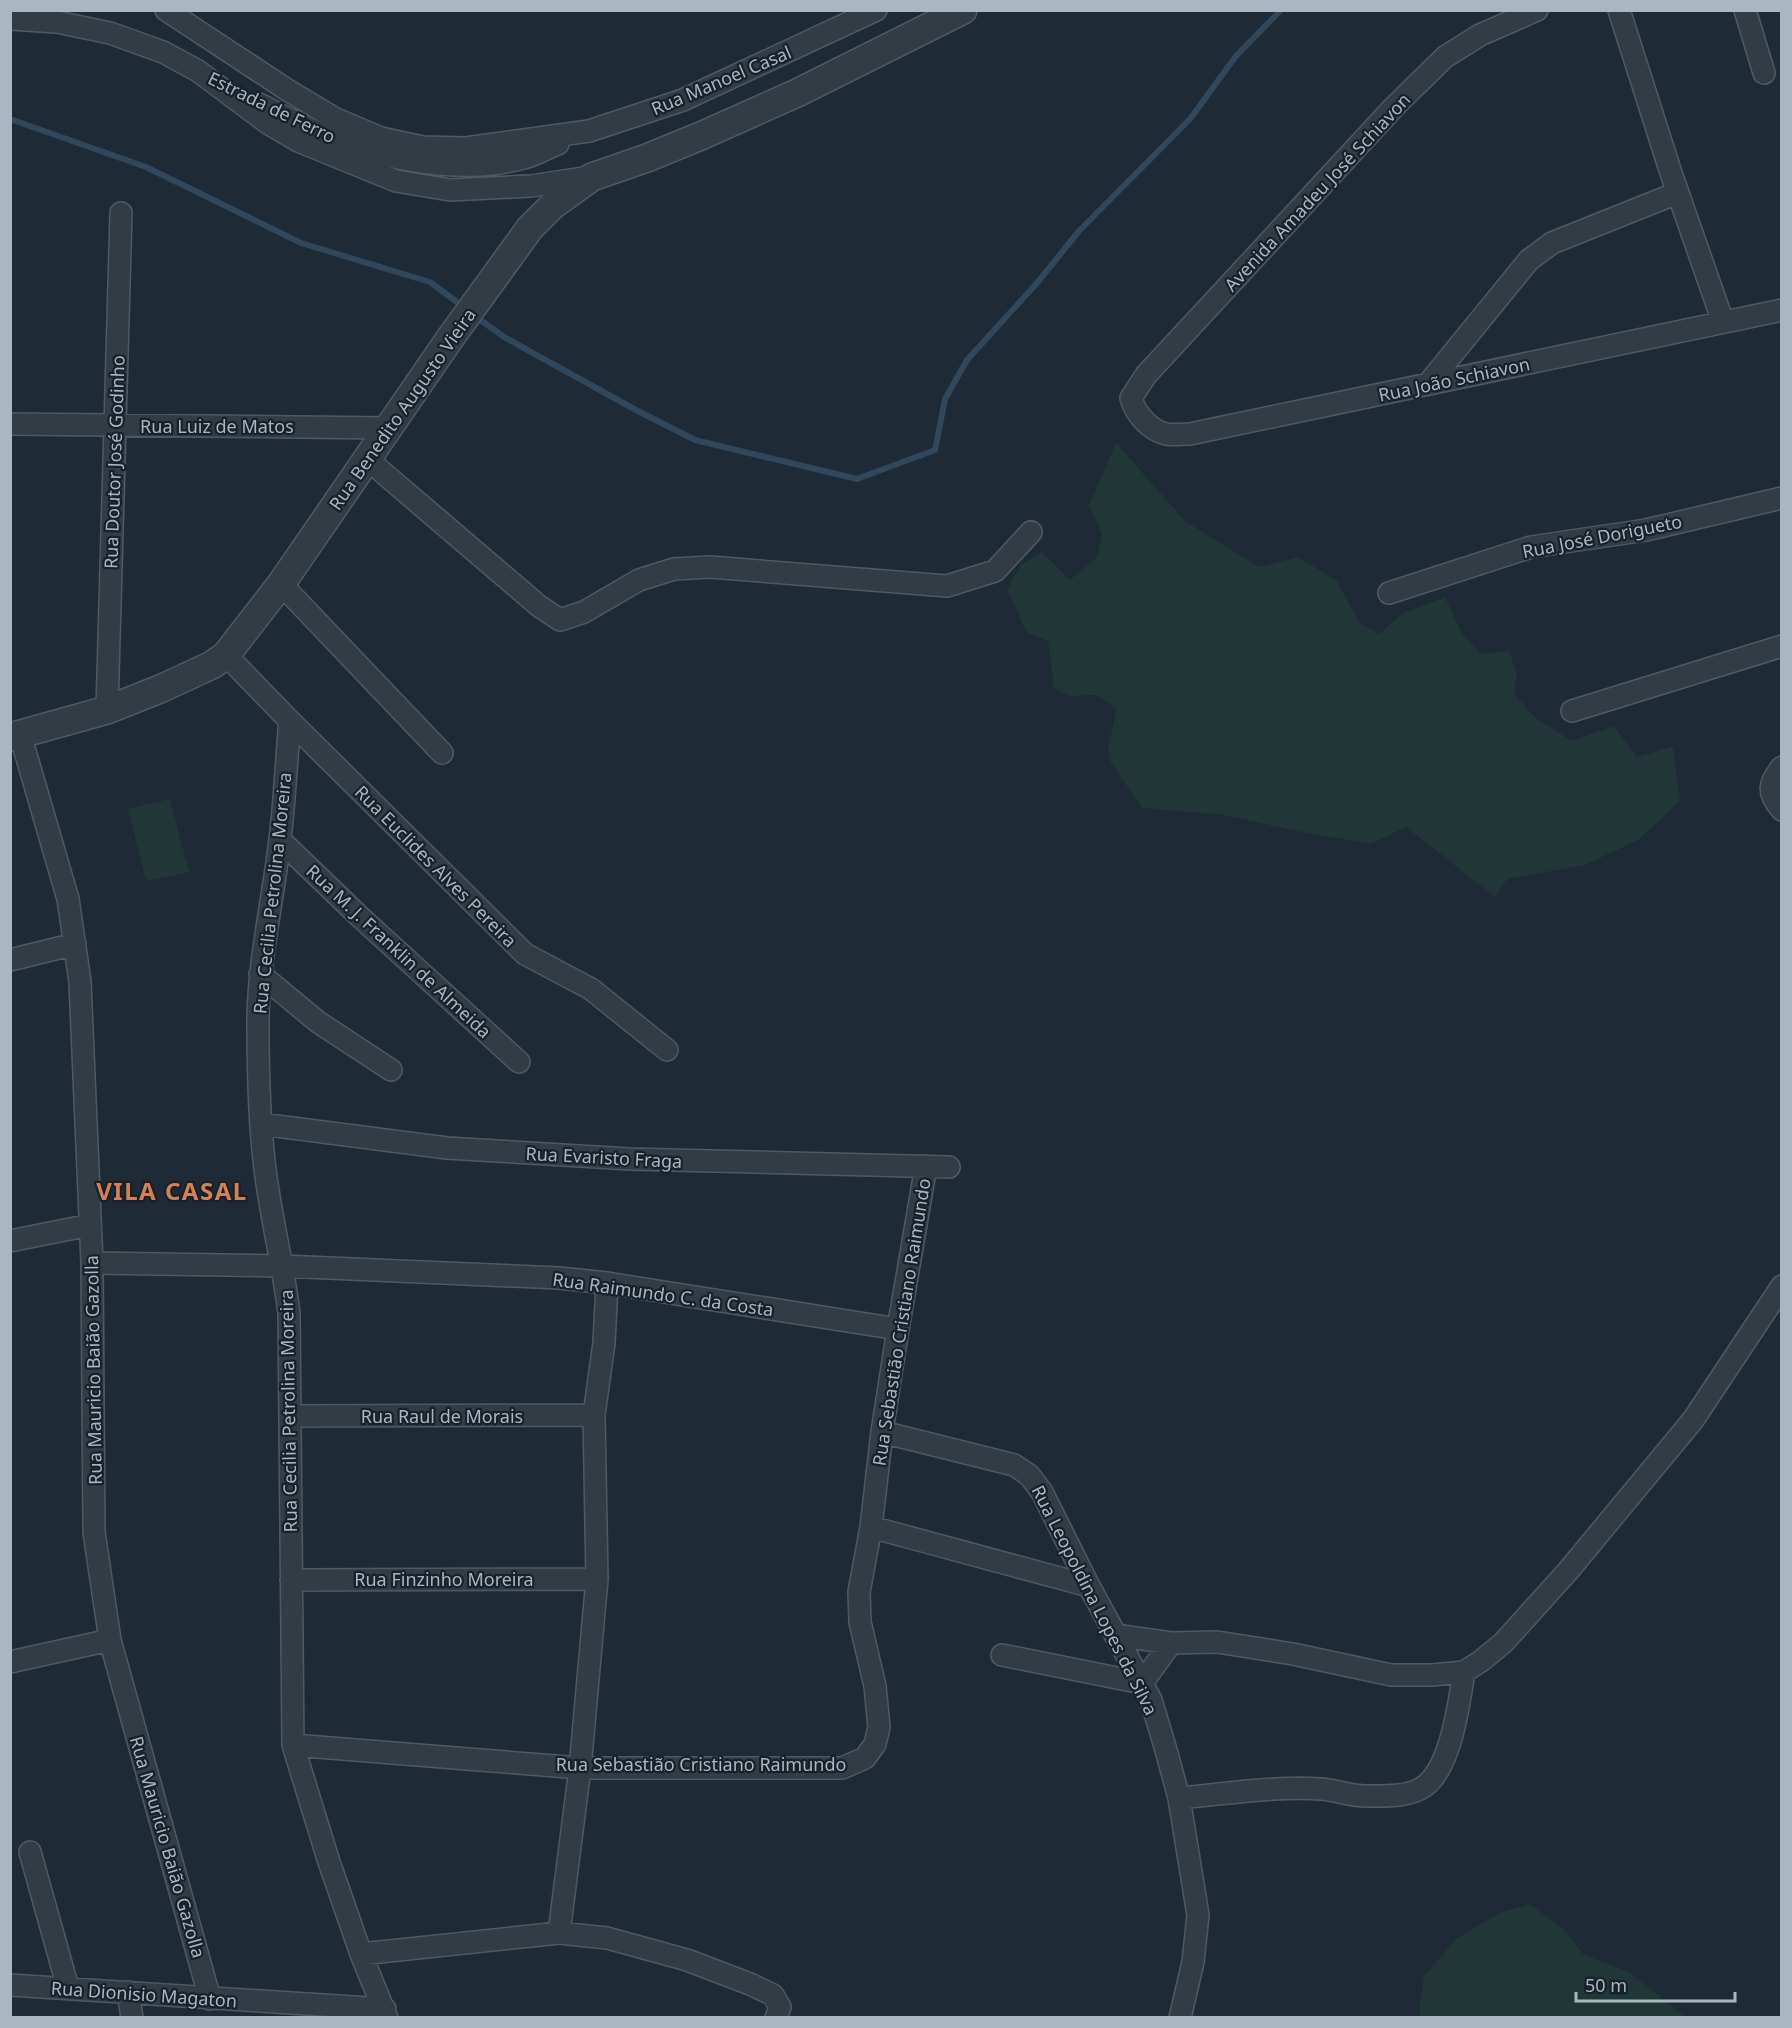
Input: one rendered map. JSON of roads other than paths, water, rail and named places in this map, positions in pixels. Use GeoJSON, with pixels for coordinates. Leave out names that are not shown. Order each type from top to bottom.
{"type":"FeatureCollection","features":[{"type":"Feature","properties":{"kind":"street","name":"Rua Manoel Casal"},"geometry":{"type":"LineString","coordinates":[[166,10],[298,97],[336,119],[381,138],[423,147],[466,148],[589,131],[683,100],[876,10]]}},
{"type":"Feature","properties":{"kind":"street","name":"Rua Benedito Augusto Vieira"},"geometry":{"type":"LineString","coordinates":[[226,655],[280,584],[479,298],[530,228],[553,205],[592,177],[684,143],[797,93],[963,10]]}},
{"type":"Feature","properties":{"kind":"street","name":"Avenida Amadeu José Schiavon"},"geometry":{"type":"LineString","coordinates":[[1134,409],[1131,398],[1146,375],[1403,99],[1445,57],[1480,35],[1537,10]]}},
{"type":"Feature","properties":{"kind":"street"},"geometry":{"type":"LineString","coordinates":[[1619,10],[1677,193],[1723,321]]}},
{"type":"Feature","properties":{"kind":"street"},"geometry":{"type":"LineString","coordinates":[[1745,10],[1764,73]]}},
{"type":"Feature","properties":{"kind":"street"},"geometry":{"type":"LineString","coordinates":[[10,19],[57,22],[110,33],[163,52],[198,71],[269,124],[298,141],[396,181],[450,190],[531,186],[592,177]]}},
{"type":"Feature","properties":{"kind":"street","name":"Estrada de Ferro"},"geometry":{"type":"LineString","coordinates":[[198,71],[257,103],[326,136],[373,152],[434,164],[484,165],[525,158],[589,131]]}},
{"type":"Feature","properties":{"kind":"street"},"geometry":{"type":"LineString","coordinates":[[1428,384],[1529,260],[1552,243],[1677,193]]}},
{"type":"Feature","properties":{"kind":"street","name":"Rua Doutor José Godinho"},"geometry":{"type":"LineString","coordinates":[[106,710],[121,213]]}},
{"type":"Feature","properties":{"kind":"street","name":"Rua João Schiavon"},"geometry":{"type":"LineString","coordinates":[[1134,409],[1144,421],[1164,434],[1190,434],[1782,309]]}},
{"type":"Feature","properties":{"kind":"street","name":"Rua Luiz de Matos"},"geometry":{"type":"LineString","coordinates":[[10,424],[388,428]]}},
{"type":"Feature","properties":{"kind":"street"},"geometry":{"type":"LineString","coordinates":[[367,459],[539,606],[560,620],[584,612],[639,580],[674,569],[710,567],[947,586],[995,571],[1031,532]]}},
{"type":"Feature","properties":{"kind":"street","name":"Rua José Dorigueto"},"geometry":{"type":"LineString","coordinates":[[1389,593],[1531,547],[1646,530],[1782,498]]}},
{"type":"Feature","properties":{"kind":"street"},"geometry":{"type":"LineString","coordinates":[[280,584],[442,753]]}},
{"type":"Feature","properties":{"kind":"street"},"geometry":{"type":"LineString","coordinates":[[1572,711],[1782,646]]}},
{"type":"Feature","properties":{"kind":"street"},"geometry":{"type":"LineString","coordinates":[[15,736],[106,710],[187,677],[212,665],[226,655]]}},
{"type":"Feature","properties":{"kind":"street","name":"Rua Euclides Alves Pereira"},"geometry":{"type":"LineString","coordinates":[[226,655],[525,954],[591,989],[667,1050]]}},
{"type":"Feature","properties":{"kind":"street","name":"Rua Cecilia Petrolina Moreira"},"geometry":{"type":"LineString","coordinates":[[290,721],[280,840],[260,974],[258,1065],[265,1167],[289,1312],[292,1745],[328,1859],[386,2013]]}},
{"type":"Feature","properties":{"kind":"street","name":"Rua Mauricio Baião Gazolla"},"geometry":{"type":"LineString","coordinates":[[15,736],[68,899],[80,982],[92,1263],[94,1532],[110,1640],[210,1999]]}},
{"type":"Feature","properties":{"kind":"street"},"geometry":{"type":"LineString","coordinates":[[1782,767],[1772,778],[1770,791],[1782,810]]}},
{"type":"Feature","properties":{"kind":"street","name":"Rua M. J. Franklin de Almeida"},"geometry":{"type":"LineString","coordinates":[[280,840],[359,916],[519,1062]]}},
{"type":"Feature","properties":{"kind":"street"},"geometry":{"type":"LineString","coordinates":[[10,960],[75,944]]}},
{"type":"Feature","properties":{"kind":"street"},"geometry":{"type":"LineString","coordinates":[[260,974],[318,1022],[391,1070]]}},
{"type":"Feature","properties":{"kind":"street","name":"Rua Evaristo Fraga"},"geometry":{"type":"LineString","coordinates":[[261,1124],[447,1148],[630,1159],[949,1167]]}},
{"type":"Feature","properties":{"kind":"street","name":"Rua Sebastião Cristiano Raimundo"},"geometry":{"type":"LineString","coordinates":[[292,1745],[580,1768],[842,1767],[865,1758],[875,1744],[879,1727],[875,1686],[860,1622],[859,1592],[871,1527],[882,1432],[898,1329],[926,1166]]}},
{"type":"Feature","properties":{"kind":"street"},"geometry":{"type":"LineString","coordinates":[[10,1241],[90,1225]]}},
{"type":"Feature","properties":{"kind":"street","name":"Rua Raimundo C. da Costa"},"geometry":{"type":"LineString","coordinates":[[92,1263],[283,1266],[559,1278],[607,1283],[898,1329]]}},
{"type":"Feature","properties":{"kind":"street"},"geometry":{"type":"LineString","coordinates":[[559,1933],[580,1768],[597,1578],[594,1415],[604,1343],[607,1283]]}},
{"type":"Feature","properties":{"kind":"street"},"geometry":{"type":"LineString","coordinates":[[1115,1635],[1171,1643],[1217,1642],[1293,1654],[1391,1675],[1464,1672],[1503,1643],[1568,1572],[1693,1420],[1782,1286]]}},
{"type":"Feature","properties":{"kind":"street","name":"Rua Raul de Morais"},"geometry":{"type":"LineString","coordinates":[[290,1416],[594,1415]]}},
{"type":"Feature","properties":{"kind":"street","name":"Rua Leopoldina Lopes da Silva"},"geometry":{"type":"LineString","coordinates":[[882,1432],[1014,1465],[1029,1475],[1042,1492],[1089,1586],[1151,1700],[1179,1798],[1198,1916],[1193,1962],[1180,2018]]}},
{"type":"Feature","properties":{"kind":"street"},"geometry":{"type":"LineString","coordinates":[[871,1527],[1089,1586]]}},
{"type":"Feature","properties":{"kind":"street","name":"Rua Finzinho Moreira"},"geometry":{"type":"LineString","coordinates":[[291,1580],[597,1578]]}},
{"type":"Feature","properties":{"kind":"street"},"geometry":{"type":"LineString","coordinates":[[10,1662],[110,1640]]}},
{"type":"Feature","properties":{"kind":"street"},"geometry":{"type":"LineString","coordinates":[[1002,1655],[1142,1683],[1171,1643]]}},
{"type":"Feature","properties":{"kind":"street"},"geometry":{"type":"LineString","coordinates":[[1179,1798],[1269,1790],[1322,1789],[1363,1796],[1393,1796],[1421,1789],[1434,1775],[1450,1746],[1464,1672]]}},
{"type":"Feature","properties":{"kind":"street"},"geometry":{"type":"LineString","coordinates":[[30,1851],[68,1988]]}},
{"type":"Feature","properties":{"kind":"street"},"geometry":{"type":"LineString","coordinates":[[362,1954],[559,1933],[607,1938],[687,1960],[750,1984],[773,1995],[780,2007],[776,2018]]}},
{"type":"Feature","properties":{"kind":"street","name":"Rua Dionisio Magaton"},"geometry":{"type":"LineString","coordinates":[[10,1985],[386,2013]]}},
{"type":"Feature","properties":{"kind":"street"},"geometry":{"type":"LineString","coordinates":[[128,1992],[132,2018]]}},
{"type":"Feature","properties":{"kind":"waterway"},"geometry":{"type":"LineString","coordinates":[[475,316],[504,337],[695,440],[857,479],[935,450],[945,399],[967,360],[1037,283],[1079,231],[1190,119],[1236,56],[1281,10]]}},
{"type":"Feature","properties":{"kind":"waterway"},"geometry":{"type":"LineString","coordinates":[[10,119],[146,167],[301,243],[430,282],[465,308]]}},
{"type":"Feature","properties":{"kind":"district","name":"VILA CASAL"},"geometry":{"type":"Point","coordinates":[172,1190]}}]}
